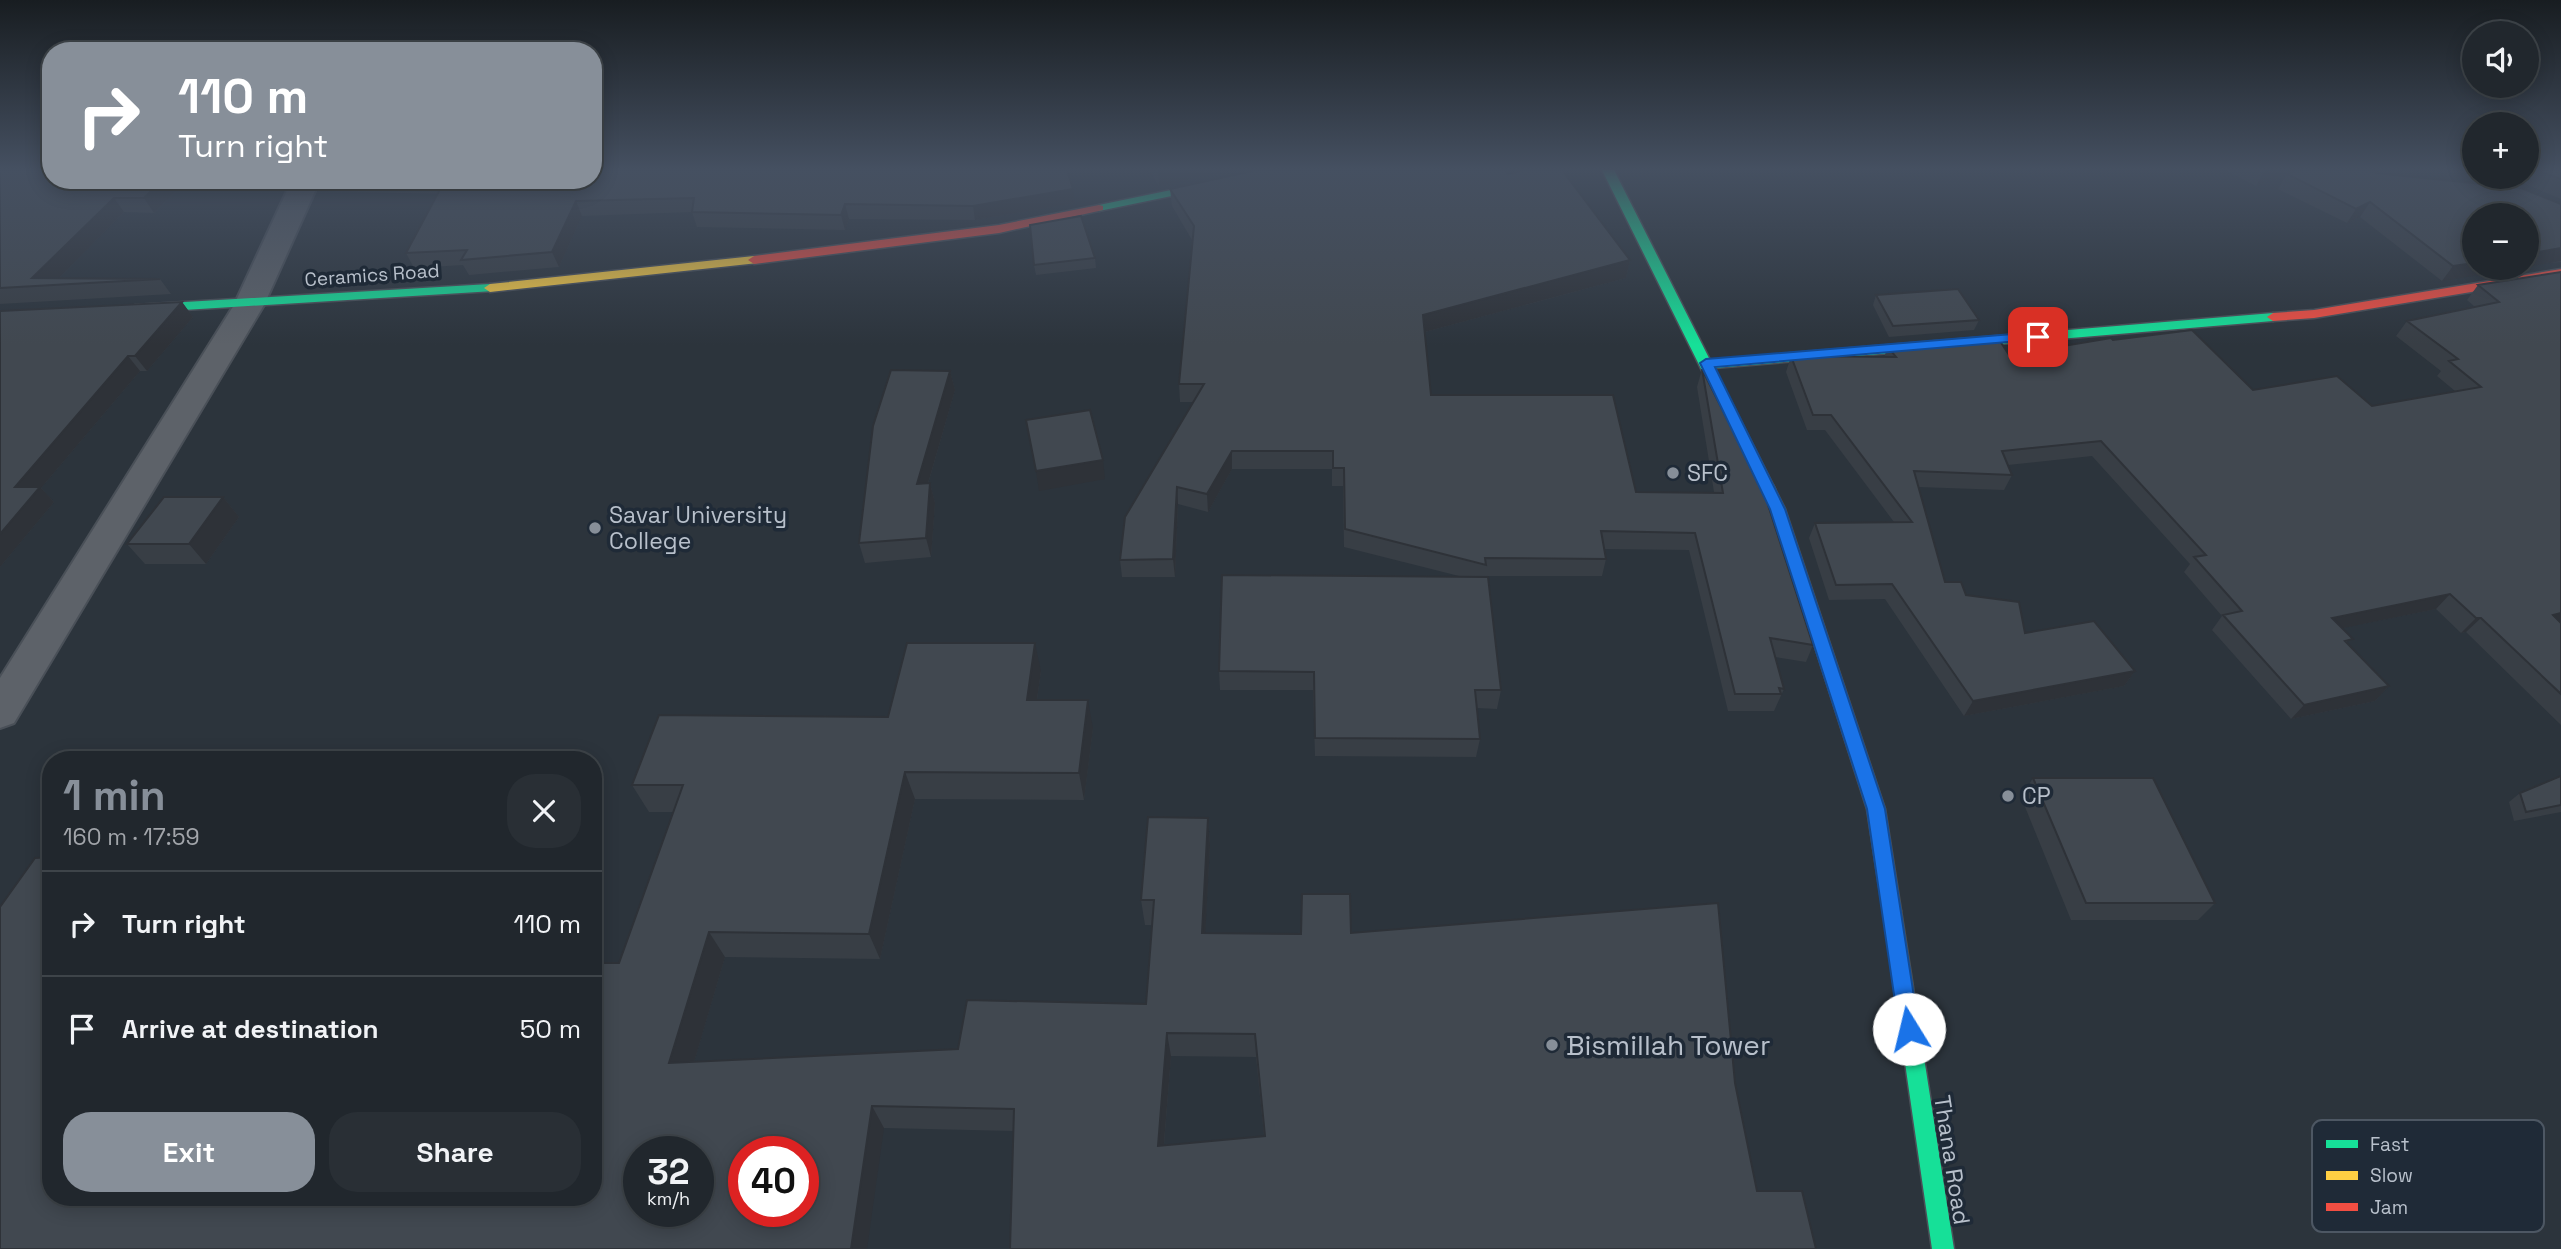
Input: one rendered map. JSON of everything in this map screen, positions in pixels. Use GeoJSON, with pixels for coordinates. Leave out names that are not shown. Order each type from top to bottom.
{"type":"FeatureCollection","features":[{"type":"Feature","properties":{"kind":"street"},"geometry":{"type":"LineString","coordinates":[[0,712],[249,304],[284,228]]}},
{"type":"Feature","properties":{"kind":"street","name":"Ceramics Road"},"geometry":{"type":"LineString","coordinates":[[124,310],[497,288],[1002,228]]}},
{"type":"Feature","properties":{"kind":"street","name":"Thana Road"},"geometry":{"type":"LineString","coordinates":[[1638,228],[1778,509],[1876,809],[1943,1249]]}},
{"type":"Feature","properties":{"kind":"street"},"geometry":{"type":"LineString","coordinates":[[1706,363],[2314,314],[2561,272]]}},
{"type":"Feature","properties":{"kind":"building"},"geometry":{"type":"Polygon","coordinates":[[[0,228],[83,228],[32,278],[160,279],[0,288],[0,228]]]}},
{"type":"Feature","properties":{"kind":"building"},"geometry":{"type":"Polygon","coordinates":[[[419,228],[563,228],[552,252],[461,260],[467,250],[406,253],[419,228]]]}},
{"type":"Feature","properties":{"kind":"building"},"geometry":{"type":"Polygon","coordinates":[[[1030,228],[1085,228],[1095,258],[1034,265],[1030,228]]]}},
{"type":"Feature","properties":{"kind":"building"},"geometry":{"type":"Polygon","coordinates":[[[1194,228],[1606,228],[1630,260],[1423,315],[1431,395],[1613,395],[1636,492],[1723,493],[1702,369],[1764,492],[1813,645],[1770,638],[1784,689],[1779,688],[1781,694],[1735,694],[1695,533],[1601,531],[1606,559],[1485,558],[1486,565],[1345,529],[1344,468],[1333,468],[1333,451],[1232,451],[1207,494],[1177,487],[1173,559],[1120,560],[1125,517],[1204,384],[1179,384],[1194,228]]]}},
{"type":"Feature","properties":{"kind":"building"},"geometry":{"type":"Polygon","coordinates":[[[2404,228],[2462,228],[2462,265],[2453,266],[2404,228]]]}},
{"type":"Feature","properties":{"kind":"building"},"geometry":{"type":"Polygon","coordinates":[[[2539,228],[2561,228],[2561,248],[2539,252],[2539,228]]]}},
{"type":"Feature","properties":{"kind":"building"},"geometry":{"type":"Polygon","coordinates":[[[2561,272],[2561,613],[2553,615],[2561,623],[2561,694],[2481,618],[2476,618],[2450,594],[2332,618],[2353,639],[2345,641],[2389,686],[2304,705],[2223,615],[2242,611],[2194,557],[2206,555],[2101,441],[2002,451],[2012,475],[1914,471],[1945,582],[1961,582],[1966,595],[2019,602],[2025,633],[2094,621],[2135,671],[1973,701],[1892,584],[1836,585],[1815,523],[1912,522],[1831,415],[1813,415],[1791,356],[1896,357],[1888,347],[1998,338],[2009,355],[2111,338],[2113,340],[2192,330],[2253,390],[2337,376],[2372,406],[2481,387],[2449,361],[2458,359],[2407,321],[2499,302],[2478,285],[2510,280],[2539,280],[2539,275],[2561,272]]]}},
{"type":"Feature","properties":{"kind":"building"},"geometry":{"type":"Polygon","coordinates":[[[1958,289],[1979,320],[1893,326],[1876,295],[1958,289]]]}},
{"type":"Feature","properties":{"kind":"building"},"geometry":{"type":"Polygon","coordinates":[[[182,302],[135,356],[128,356],[15,487],[40,487],[0,534],[0,311],[182,302]]]}},
{"type":"Feature","properties":{"kind":"building"},"geometry":{"type":"Polygon","coordinates":[[[891,370],[950,371],[917,484],[930,483],[926,538],[859,543],[873,426],[891,370]]]}},
{"type":"Feature","properties":{"kind":"building"},"geometry":{"type":"Polygon","coordinates":[[[1090,410],[1103,460],[1036,471],[1026,420],[1090,410]]]}},
{"type":"Feature","properties":{"kind":"building"},"geometry":{"type":"Polygon","coordinates":[[[164,497],[223,497],[189,544],[127,544],[164,497]]]}},
{"type":"Feature","properties":{"kind":"building"},"geometry":{"type":"Polygon","coordinates":[[[1222,575],[1488,577],[1501,690],[1475,690],[1480,739],[1315,738],[1314,672],[1219,671],[1222,575]]]}},
{"type":"Feature","properties":{"kind":"building"},"geometry":{"type":"Polygon","coordinates":[[[907,643],[1035,643],[1027,700],[1088,700],[1079,773],[905,772],[869,934],[709,932],[669,1063],[958,1049],[967,1000],[1146,1004],[1154,900],[1141,900],[1148,817],[1208,818],[1202,933],[1301,934],[1302,894],[1350,894],[1351,933],[1718,903],[1735,1083],[1757,1191],[1802,1191],[1816,1249],[1010,1249],[1014,1109],[872,1106],[851,1249],[0,1249],[0,907],[35,858],[42,858],[42,1206],[602,1206],[602,963],[619,963],[683,785],[632,785],[659,715],[888,717],[907,643]],[[1167,1033],[1158,1146],[1265,1136],[1255,1034],[1167,1033]]]}},
{"type":"Feature","properties":{"kind":"building"},"geometry":{"type":"Polygon","coordinates":[[[2561,776],[2561,805],[2526,812],[2520,793],[2561,776]]]}},
{"type":"Feature","properties":{"kind":"building"},"geometry":{"type":"Polygon","coordinates":[[[2033,778],[2153,778],[2215,903],[2086,903],[2033,778]]]}},
{"type":"Feature","properties":{"kind":"traffic: fast"},"geometry":{"type":"LineString","coordinates":[[1637,228],[1768,489]]}},
{"type":"Feature","properties":{"kind":"traffic: fast"},"geometry":{"type":"LineString","coordinates":[[135,309],[490,288]]}},
{"type":"Feature","properties":{"kind":"traffic: fast"},"geometry":{"type":"LineString","coordinates":[[1706,364],[2273,317]]}},
{"type":"Feature","properties":{"kind":"traffic: fast"},"geometry":{"type":"LineString","coordinates":[[1892,911],[1943,1249]]}},
{"type":"Feature","properties":{"kind":"traffic: slow"},"geometry":{"type":"LineString","coordinates":[[490,288],[754,260]]}},
{"type":"Feature","properties":{"kind":"traffic: slow"},"geometry":{"type":"LineString","coordinates":[[1768,489],[1778,509],[1876,809],[1892,911]]}},
{"type":"Feature","properties":{"kind":"traffic: jam"},"geometry":{"type":"LineString","coordinates":[[754,260],[1002,228]]}},
{"type":"Feature","properties":{"kind":"traffic: jam"},"geometry":{"type":"LineString","coordinates":[[2273,317],[2314,314],[2561,273]]}},
{"type":"Feature","properties":{"kind":"place","name":"SFC"},"geometry":{"type":"Point","coordinates":[1673,473]}},
{"type":"Feature","properties":{"kind":"place","name":"Savar University College"},"geometry":{"type":"Point","coordinates":[595,528]}},
{"type":"Feature","properties":{"kind":"place","name":"CP"},"geometry":{"type":"Point","coordinates":[2008,796]}},
{"type":"Feature","properties":{"kind":"place","name":"Bismillah Tower"},"geometry":{"type":"Point","coordinates":[1552,1045]}},
{"type":"Feature","properties":{"kind":"route"},"geometry":{"type":"LineString","coordinates":[[1909,1029],[1876,809],[1778,509],[1706,363],[2038,337]]}}]}
